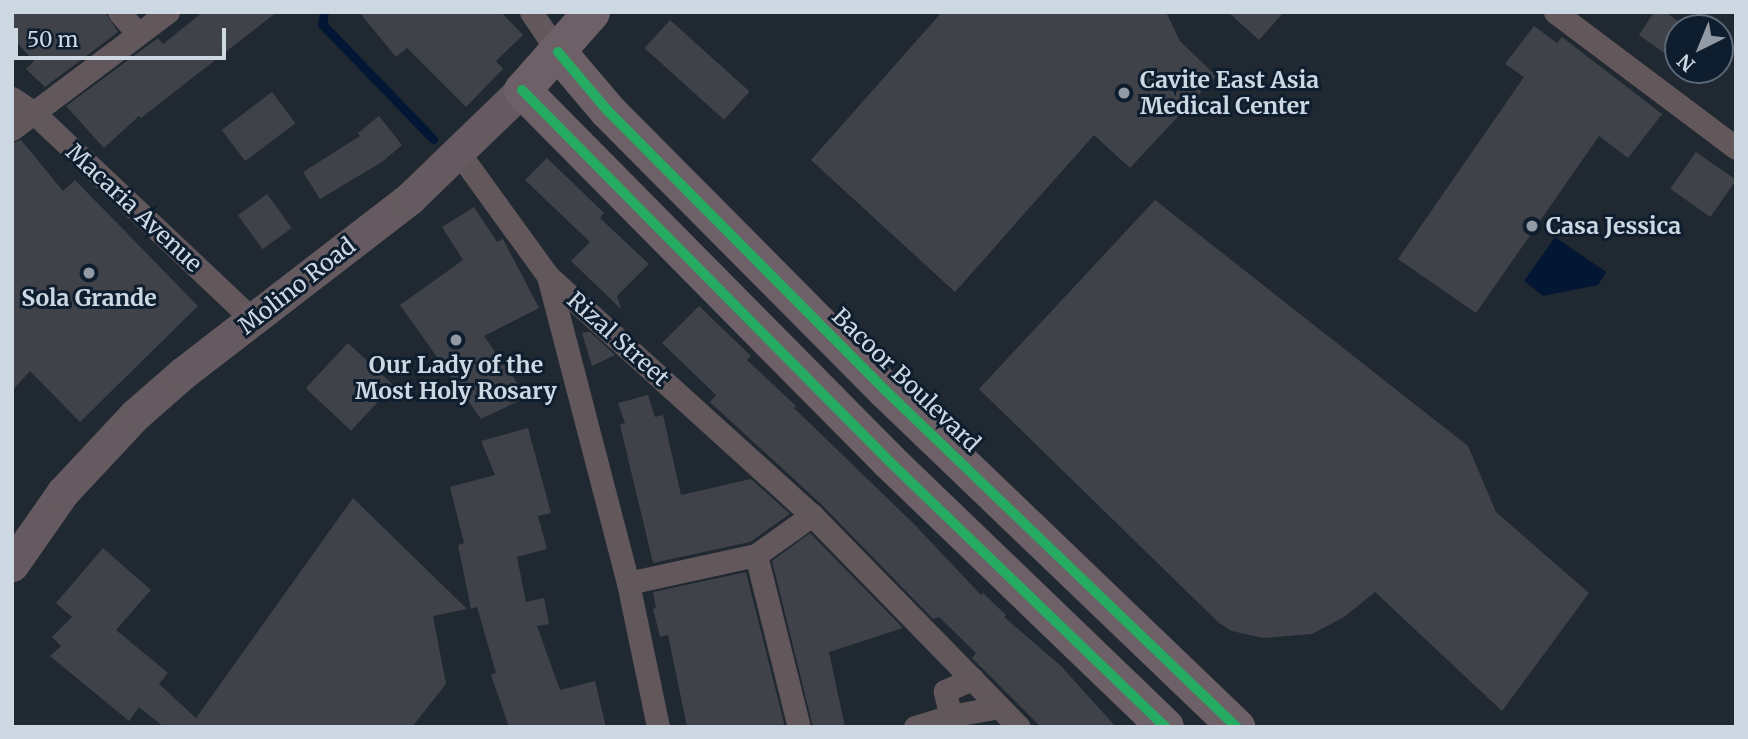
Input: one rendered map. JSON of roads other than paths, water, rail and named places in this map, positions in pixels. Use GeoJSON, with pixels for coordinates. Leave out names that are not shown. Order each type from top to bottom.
{"type":"FeatureCollection","features":[{"type":"Feature","properties":{"kind":"main road","name":"Molino Road"},"geometry":{"type":"LineString","coordinates":[[12,565],[63,492],[98,452],[183,373],[254,321],[410,198],[522,90],[591,12]]}},
{"type":"Feature","properties":{"kind":"main road","name":"Bacoor Boulevard"},"geometry":{"type":"LineString","coordinates":[[558,52],[663,168],[885,390],[1237,727]]}},
{"type":"Feature","properties":{"kind":"main road"},"geometry":{"type":"LineString","coordinates":[[522,90],[889,461],[1165,727]]}},
{"type":"Feature","properties":{"kind":"street"},"geometry":{"type":"LineString","coordinates":[[118,12],[138,34]]}},
{"type":"Feature","properties":{"kind":"street"},"geometry":{"type":"LineString","coordinates":[[12,129],[168,12]]}},
{"type":"Feature","properties":{"kind":"street"},"geometry":{"type":"LineString","coordinates":[[531,12],[558,52]]}},
{"type":"Feature","properties":{"kind":"street"},"geometry":{"type":"LineString","coordinates":[[1555,12],[1736,148]]}},
{"type":"Feature","properties":{"kind":"street"},"geometry":{"type":"LineString","coordinates":[[12,89],[33,112]]}},
{"type":"Feature","properties":{"kind":"street","name":"Macaria Avenue"},"geometry":{"type":"LineString","coordinates":[[12,98],[33,112],[254,321]]}},
{"type":"Feature","properties":{"kind":"street"},"geometry":{"type":"LineString","coordinates":[[459,153],[548,276]]}},
{"type":"Feature","properties":{"kind":"street","name":"Rizal Street"},"geometry":{"type":"LineString","coordinates":[[548,276],[811,514],[1019,727]]}},
{"type":"Feature","properties":{"kind":"street","name":"Rizal Street"},"geometry":{"type":"LineString","coordinates":[[548,276],[628,583],[658,727]]}},
{"type":"Feature","properties":{"kind":"street"},"geometry":{"type":"LineString","coordinates":[[628,583],[756,555],[811,514]]}},
{"type":"Feature","properties":{"kind":"street"},"geometry":{"type":"LineString","coordinates":[[756,555],[799,727]]}},
{"type":"Feature","properties":{"kind":"street"},"geometry":{"type":"LineString","coordinates":[[952,721],[945,691],[972,679]]}},
{"type":"Feature","properties":{"kind":"street"},"geometry":{"type":"LineString","coordinates":[[915,727],[952,721],[999,706]]}},
{"type":"Feature","properties":{"kind":"water"},"geometry":{"type":"Polygon","coordinates":[[[1555,237],[1606,272],[1598,285],[1543,296],[1524,281],[1555,237]]]}},
{"type":"Feature","properties":{"kind":"waterway"},"geometry":{"type":"LineString","coordinates":[[324,12],[322,24],[433,139]]}},
{"type":"Feature","properties":{"kind":"place","name":"Cavite East Asia Medical Center"},"geometry":{"type":"Point","coordinates":[1124,93]}},
{"type":"Feature","properties":{"kind":"place","name":"Casa Jessica"},"geometry":{"type":"Point","coordinates":[1532,226]}},
{"type":"Feature","properties":{"kind":"place","name":"Sola Grande"},"geometry":{"type":"Point","coordinates":[89,273]}},
{"type":"Feature","properties":{"kind":"place","name":"Our Lady of the Most Holy Rosary"},"geometry":{"type":"Point","coordinates":[456,340]}}]}
